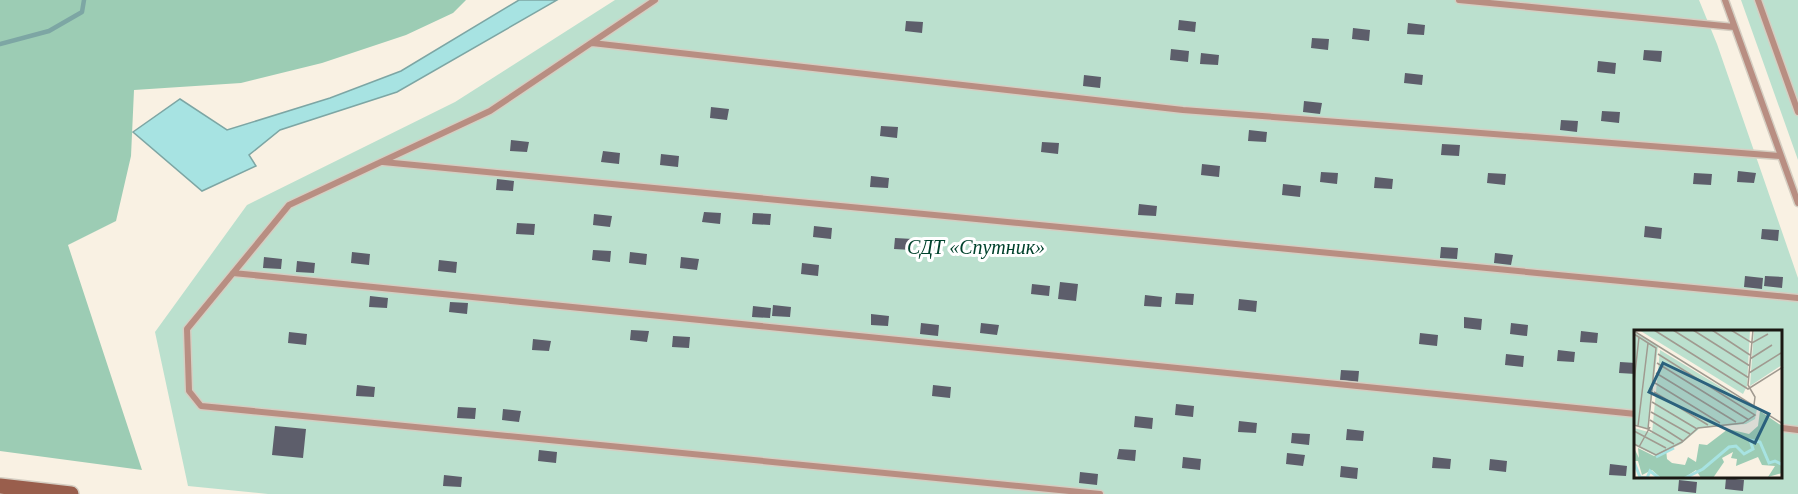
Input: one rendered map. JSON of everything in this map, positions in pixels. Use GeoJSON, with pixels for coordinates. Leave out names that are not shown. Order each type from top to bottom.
{"type":"FeatureCollection","features":[{"type":"Feature","properties":{"kind":"main road"},"geometry":{"type":"LineString","coordinates":[[0,486],[70,494]]}},
{"type":"Feature","properties":{"kind":"lane"},"geometry":{"type":"LineString","coordinates":[[656,0],[490,111],[289,205],[187,329],[189,391],[201,406],[1100,494]]}},
{"type":"Feature","properties":{"kind":"lane"},"geometry":{"type":"LineString","coordinates":[[1459,0],[1734,27]]}},
{"type":"Feature","properties":{"kind":"lane"},"geometry":{"type":"LineString","coordinates":[[1725,0],[1798,203]]}},
{"type":"Feature","properties":{"kind":"lane"},"geometry":{"type":"LineString","coordinates":[[1758,0],[1798,112]]}},
{"type":"Feature","properties":{"kind":"lane"},"geometry":{"type":"LineString","coordinates":[[592,43],[1183,110],[1780,156]]}},
{"type":"Feature","properties":{"kind":"lane"},"geometry":{"type":"LineString","coordinates":[[381,162],[1798,298]]}},
{"type":"Feature","properties":{"kind":"lane"},"geometry":{"type":"LineString","coordinates":[[233,273],[1634,414]]}},
{"type":"Feature","properties":{"kind":"lane"},"geometry":{"type":"LineString","coordinates":[[1783,428],[1798,430]]}},
{"type":"Feature","properties":{"kind":"green space"},"geometry":{"type":"Polygon","coordinates":[[[0,0],[466,0],[453,13],[406,35],[322,63],[241,83],[134,90],[131,156],[116,221],[68,245],[142,470],[0,451],[0,0]]]}},
{"type":"Feature","properties":{"kind":"green space","name":"СДТ «Спутник»"},"geometry":{"type":"Polygon","coordinates":[[[615,0],[1699,0],[1717,44],[1798,278],[1798,494],[268,494],[188,486],[155,332],[247,205],[455,102],[615,0]]]}},
{"type":"Feature","properties":{"kind":"green space"},"geometry":{"type":"Polygon","coordinates":[[[1741,0],[1798,0],[1798,160],[1741,0]]]}},
{"type":"Feature","properties":{"kind":"water"},"geometry":{"type":"Polygon","coordinates":[[[519,0],[557,0],[397,92],[280,130],[249,155],[256,166],[202,191],[133,132],[180,99],[227,130],[330,98],[401,71],[519,0]]]}},
{"type":"Feature","properties":{"kind":"building"},"geometry":{"type":"Polygon","coordinates":[[[1179,20],[1196,22],[1195,32],[1178,30],[1179,20]]]}},
{"type":"Feature","properties":{"kind":"building"},"geometry":{"type":"Polygon","coordinates":[[[906,21],[923,22],[922,33],[905,31],[906,21]]]}},
{"type":"Feature","properties":{"kind":"building"},"geometry":{"type":"Polygon","coordinates":[[[1408,23],[1425,25],[1424,35],[1407,34],[1408,23]]]}},
{"type":"Feature","properties":{"kind":"building"},"geometry":{"type":"Polygon","coordinates":[[[1353,28],[1370,30],[1369,41],[1352,39],[1353,28]]]}},
{"type":"Feature","properties":{"kind":"building"},"geometry":{"type":"Polygon","coordinates":[[[1312,38],[1329,39],[1328,50],[1311,48],[1312,38]]]}},
{"type":"Feature","properties":{"kind":"building"},"geometry":{"type":"Polygon","coordinates":[[[1171,49],[1189,51],[1188,62],[1170,60],[1171,49]]]}},
{"type":"Feature","properties":{"kind":"building"},"geometry":{"type":"Polygon","coordinates":[[[1644,50],[1662,51],[1661,62],[1643,60],[1644,50]]]}},
{"type":"Feature","properties":{"kind":"building"},"geometry":{"type":"Polygon","coordinates":[[[1201,53],[1219,55],[1218,65],[1200,64],[1201,53]]]}},
{"type":"Feature","properties":{"kind":"building"},"geometry":{"type":"Polygon","coordinates":[[[1598,61],[1616,63],[1615,74],[1597,72],[1598,61]]]}},
{"type":"Feature","properties":{"kind":"building"},"geometry":{"type":"Polygon","coordinates":[[[1405,73],[1423,75],[1422,85],[1404,83],[1405,73]]]}},
{"type":"Feature","properties":{"kind":"building"},"geometry":{"type":"Polygon","coordinates":[[[1084,75],[1101,77],[1100,88],[1083,86],[1084,75]]]}},
{"type":"Feature","properties":{"kind":"building"},"geometry":{"type":"Polygon","coordinates":[[[1304,101],[1322,103],[1320,114],[1303,112],[1304,101]]]}},
{"type":"Feature","properties":{"kind":"building"},"geometry":{"type":"Polygon","coordinates":[[[711,107],[729,109],[727,120],[710,118],[711,107]]]}},
{"type":"Feature","properties":{"kind":"building"},"geometry":{"type":"Polygon","coordinates":[[[1602,111],[1620,112],[1619,123],[1601,121],[1602,111]]]}},
{"type":"Feature","properties":{"kind":"building"},"geometry":{"type":"Polygon","coordinates":[[[1561,120],[1578,121],[1577,132],[1560,130],[1561,120]]]}},
{"type":"Feature","properties":{"kind":"building"},"geometry":{"type":"Polygon","coordinates":[[[881,126],[898,127],[897,138],[880,136],[881,126]]]}},
{"type":"Feature","properties":{"kind":"building"},"geometry":{"type":"Polygon","coordinates":[[[1249,130],[1267,132],[1266,142],[1248,141],[1249,130]]]}},
{"type":"Feature","properties":{"kind":"building"},"geometry":{"type":"Polygon","coordinates":[[[511,140],[529,142],[527,152],[510,151],[511,140]]]}},
{"type":"Feature","properties":{"kind":"building"},"geometry":{"type":"Polygon","coordinates":[[[1042,142],[1059,143],[1058,154],[1041,152],[1042,142]]]}},
{"type":"Feature","properties":{"kind":"building"},"geometry":{"type":"Polygon","coordinates":[[[1442,144],[1460,145],[1459,156],[1441,155],[1442,144]]]}},
{"type":"Feature","properties":{"kind":"building"},"geometry":{"type":"Polygon","coordinates":[[[603,151],[620,153],[619,164],[601,162],[603,151]]]}},
{"type":"Feature","properties":{"kind":"building"},"geometry":{"type":"Polygon","coordinates":[[[661,154],[679,156],[678,167],[660,165],[661,154]]]}},
{"type":"Feature","properties":{"kind":"building"},"geometry":{"type":"Polygon","coordinates":[[[1202,164],[1220,166],[1219,177],[1201,175],[1202,164]]]}},
{"type":"Feature","properties":{"kind":"building"},"geometry":{"type":"Polygon","coordinates":[[[1738,171],[1756,173],[1754,183],[1737,182],[1738,171]]]}},
{"type":"Feature","properties":{"kind":"building"},"geometry":{"type":"Polygon","coordinates":[[[1321,172],[1338,173],[1337,184],[1320,182],[1321,172]]]}},
{"type":"Feature","properties":{"kind":"building"},"geometry":{"type":"Polygon","coordinates":[[[1488,173],[1506,174],[1505,185],[1487,183],[1488,173]]]}},
{"type":"Feature","properties":{"kind":"building"},"geometry":{"type":"Polygon","coordinates":[[[1694,173],[1712,174],[1711,185],[1693,184],[1694,173]]]}},
{"type":"Feature","properties":{"kind":"building"},"geometry":{"type":"Polygon","coordinates":[[[871,176],[889,178],[888,188],[870,187],[871,176]]]}},
{"type":"Feature","properties":{"kind":"building"},"geometry":{"type":"Polygon","coordinates":[[[1375,177],[1393,179],[1392,189],[1374,188],[1375,177]]]}},
{"type":"Feature","properties":{"kind":"building"},"geometry":{"type":"Polygon","coordinates":[[[497,179],[514,181],[513,191],[496,190],[497,179]]]}},
{"type":"Feature","properties":{"kind":"building"},"geometry":{"type":"Polygon","coordinates":[[[1283,184],[1301,186],[1300,197],[1282,195],[1283,184]]]}},
{"type":"Feature","properties":{"kind":"building"},"geometry":{"type":"Polygon","coordinates":[[[1139,204],[1157,206],[1156,216],[1138,215],[1139,204]]]}},
{"type":"Feature","properties":{"kind":"building"},"geometry":{"type":"Polygon","coordinates":[[[704,212],[721,213],[720,224],[702,222],[704,212]]]}},
{"type":"Feature","properties":{"kind":"building"},"geometry":{"type":"Polygon","coordinates":[[[753,213],[771,214],[770,225],[752,224],[753,213]]]}},
{"type":"Feature","properties":{"kind":"building"},"geometry":{"type":"Polygon","coordinates":[[[594,214],[612,216],[610,227],[593,225],[594,214]]]}},
{"type":"Feature","properties":{"kind":"building"},"geometry":{"type":"Polygon","coordinates":[[[517,223],[535,224],[534,235],[516,234],[517,223]]]}},
{"type":"Feature","properties":{"kind":"building"},"geometry":{"type":"Polygon","coordinates":[[[814,226],[832,228],[831,239],[813,237],[814,226]]]}},
{"type":"Feature","properties":{"kind":"building"},"geometry":{"type":"Polygon","coordinates":[[[1645,226],[1662,228],[1661,239],[1644,237],[1645,226]]]}},
{"type":"Feature","properties":{"kind":"building"},"geometry":{"type":"Polygon","coordinates":[[[1762,229],[1779,230],[1778,241],[1761,239],[1762,229]]]}},
{"type":"Feature","properties":{"kind":"building"},"geometry":{"type":"Polygon","coordinates":[[[895,238],[913,239],[912,250],[894,249],[895,238]]]}},
{"type":"Feature","properties":{"kind":"building"},"geometry":{"type":"Polygon","coordinates":[[[1441,247],[1458,248],[1457,259],[1440,258],[1441,247]]]}},
{"type":"Feature","properties":{"kind":"building"},"geometry":{"type":"Polygon","coordinates":[[[593,250],[611,251],[610,262],[592,260],[593,250]]]}},
{"type":"Feature","properties":{"kind":"building"},"geometry":{"type":"Polygon","coordinates":[[[352,252],[370,254],[369,265],[351,263],[352,252]]]}},
{"type":"Feature","properties":{"kind":"building"},"geometry":{"type":"Polygon","coordinates":[[[630,252],[647,254],[646,265],[629,263],[630,252]]]}},
{"type":"Feature","properties":{"kind":"building"},"geometry":{"type":"Polygon","coordinates":[[[1495,253],[1513,255],[1511,265],[1494,263],[1495,253]]]}},
{"type":"Feature","properties":{"kind":"building"},"geometry":{"type":"Polygon","coordinates":[[[264,257],[282,259],[281,269],[263,268],[264,257]]]}},
{"type":"Feature","properties":{"kind":"building"},"geometry":{"type":"Polygon","coordinates":[[[681,257],[699,259],[697,270],[680,268],[681,257]]]}},
{"type":"Feature","properties":{"kind":"building"},"geometry":{"type":"Polygon","coordinates":[[[439,260],[457,262],[456,273],[438,271],[439,260]]]}},
{"type":"Feature","properties":{"kind":"building"},"geometry":{"type":"Polygon","coordinates":[[[297,261],[315,263],[314,273],[296,272],[297,261]]]}},
{"type":"Feature","properties":{"kind":"building"},"geometry":{"type":"Polygon","coordinates":[[[802,263],[819,265],[818,276],[801,274],[802,263]]]}},
{"type":"Feature","properties":{"kind":"building"},"geometry":{"type":"Polygon","coordinates":[[[1745,276],[1763,278],[1762,289],[1744,287],[1745,276]]]}},
{"type":"Feature","properties":{"kind":"building"},"geometry":{"type":"Polygon","coordinates":[[[1765,276],[1783,277],[1782,288],[1764,286],[1765,276]]]}},
{"type":"Feature","properties":{"kind":"building"},"geometry":{"type":"Polygon","coordinates":[[[1060,282],[1078,284],[1076,301],[1058,299],[1060,282]]]}},
{"type":"Feature","properties":{"kind":"building"},"geometry":{"type":"Polygon","coordinates":[[[1032,284],[1050,286],[1049,296],[1031,294],[1032,284]]]}},
{"type":"Feature","properties":{"kind":"building"},"geometry":{"type":"Polygon","coordinates":[[[1176,293],[1194,294],[1193,305],[1175,304],[1176,293]]]}},
{"type":"Feature","properties":{"kind":"building"},"geometry":{"type":"Polygon","coordinates":[[[1145,295],[1162,297],[1161,307],[1144,306],[1145,295]]]}},
{"type":"Feature","properties":{"kind":"building"},"geometry":{"type":"Polygon","coordinates":[[[370,296],[388,298],[387,308],[369,307],[370,296]]]}},
{"type":"Feature","properties":{"kind":"building"},"geometry":{"type":"Polygon","coordinates":[[[1239,299],[1257,301],[1256,312],[1238,310],[1239,299]]]}},
{"type":"Feature","properties":{"kind":"building"},"geometry":{"type":"Polygon","coordinates":[[[450,302],[468,303],[467,314],[449,312],[450,302]]]}},
{"type":"Feature","properties":{"kind":"building"},"geometry":{"type":"Polygon","coordinates":[[[773,305],[791,307],[790,317],[772,316],[773,305]]]}},
{"type":"Feature","properties":{"kind":"building"},"geometry":{"type":"Polygon","coordinates":[[[753,306],[771,308],[770,318],[752,317],[753,306]]]}},
{"type":"Feature","properties":{"kind":"building"},"geometry":{"type":"Polygon","coordinates":[[[871,314],[889,316],[888,326],[871,325],[871,314]]]}},
{"type":"Feature","properties":{"kind":"building"},"geometry":{"type":"Polygon","coordinates":[[[1464,317],[1482,319],[1481,330],[1464,328],[1464,317]]]}},
{"type":"Feature","properties":{"kind":"building"},"geometry":{"type":"Polygon","coordinates":[[[921,323],[939,325],[938,336],[920,334],[921,323]]]}},
{"type":"Feature","properties":{"kind":"building"},"geometry":{"type":"Polygon","coordinates":[[[981,323],[999,325],[997,335],[980,333],[981,323]]]}},
{"type":"Feature","properties":{"kind":"building"},"geometry":{"type":"Polygon","coordinates":[[[1511,323],[1528,325],[1527,336],[1510,334],[1511,323]]]}},
{"type":"Feature","properties":{"kind":"building"},"geometry":{"type":"Polygon","coordinates":[[[631,330],[649,331],[647,342],[630,340],[631,330]]]}},
{"type":"Feature","properties":{"kind":"building"},"geometry":{"type":"Polygon","coordinates":[[[1581,331],[1598,333],[1597,343],[1580,342],[1581,331]]]}},
{"type":"Feature","properties":{"kind":"building"},"geometry":{"type":"Polygon","coordinates":[[[289,332],[307,334],[306,345],[288,343],[289,332]]]}},
{"type":"Feature","properties":{"kind":"building"},"geometry":{"type":"Polygon","coordinates":[[[1420,333],[1438,335],[1437,346],[1419,344],[1420,333]]]}},
{"type":"Feature","properties":{"kind":"building"},"geometry":{"type":"Polygon","coordinates":[[[673,336],[690,337],[689,348],[672,347],[673,336]]]}},
{"type":"Feature","properties":{"kind":"building"},"geometry":{"type":"Polygon","coordinates":[[[533,339],[551,341],[549,351],[532,350],[533,339]]]}},
{"type":"Feature","properties":{"kind":"building"},"geometry":{"type":"Polygon","coordinates":[[[1558,350],[1575,352],[1574,362],[1557,361],[1558,350]]]}},
{"type":"Feature","properties":{"kind":"building"},"geometry":{"type":"Polygon","coordinates":[[[1506,354],[1524,356],[1523,367],[1505,365],[1506,354]]]}},
{"type":"Feature","properties":{"kind":"building"},"geometry":{"type":"Polygon","coordinates":[[[1620,362],[1634,363],[1634,374],[1619,373],[1620,362]]]}},
{"type":"Feature","properties":{"kind":"building"},"geometry":{"type":"Polygon","coordinates":[[[1341,370],[1359,371],[1358,382],[1340,380],[1341,370]]]}},
{"type":"Feature","properties":{"kind":"building"},"geometry":{"type":"Polygon","coordinates":[[[357,385],[375,387],[374,397],[356,396],[357,385]]]}},
{"type":"Feature","properties":{"kind":"building"},"geometry":{"type":"Polygon","coordinates":[[[933,385],[951,387],[950,398],[932,396],[933,385]]]}},
{"type":"Feature","properties":{"kind":"building"},"geometry":{"type":"Polygon","coordinates":[[[1176,404],[1194,406],[1193,417],[1175,415],[1176,404]]]}},
{"type":"Feature","properties":{"kind":"building"},"geometry":{"type":"Polygon","coordinates":[[[458,407],[476,408],[475,419],[457,418],[458,407]]]}},
{"type":"Feature","properties":{"kind":"building"},"geometry":{"type":"Polygon","coordinates":[[[503,409],[521,411],[519,422],[502,420],[503,409]]]}},
{"type":"Feature","properties":{"kind":"building"},"geometry":{"type":"Polygon","coordinates":[[[1135,416],[1153,418],[1152,429],[1134,427],[1135,416]]]}},
{"type":"Feature","properties":{"kind":"building"},"geometry":{"type":"Polygon","coordinates":[[[1239,421],[1257,423],[1256,433],[1238,432],[1239,421]]]}},
{"type":"Feature","properties":{"kind":"building"},"geometry":{"type":"Polygon","coordinates":[[[275,426],[306,429],[303,458],[272,455],[275,426]]]}},
{"type":"Feature","properties":{"kind":"building"},"geometry":{"type":"Polygon","coordinates":[[[1347,429],[1364,431],[1363,441],[1346,440],[1347,429]]]}},
{"type":"Feature","properties":{"kind":"building"},"geometry":{"type":"Polygon","coordinates":[[[1292,433],[1310,434],[1309,445],[1291,443],[1292,433]]]}},
{"type":"Feature","properties":{"kind":"building"},"geometry":{"type":"Polygon","coordinates":[[[1119,449],[1136,450],[1135,461],[1117,459],[1119,449]]]}},
{"type":"Feature","properties":{"kind":"building"},"geometry":{"type":"Polygon","coordinates":[[[539,450],[557,452],[556,463],[538,461],[539,450]]]}},
{"type":"Feature","properties":{"kind":"building"},"geometry":{"type":"Polygon","coordinates":[[[1287,453],[1305,455],[1303,466],[1286,464],[1287,453]]]}},
{"type":"Feature","properties":{"kind":"building"},"geometry":{"type":"Polygon","coordinates":[[[1183,457],[1201,459],[1200,470],[1182,468],[1183,457]]]}},
{"type":"Feature","properties":{"kind":"building"},"geometry":{"type":"Polygon","coordinates":[[[1433,457],[1451,459],[1450,469],[1432,468],[1433,457]]]}},
{"type":"Feature","properties":{"kind":"building"},"geometry":{"type":"Polygon","coordinates":[[[1490,459],[1507,461],[1506,472],[1489,470],[1490,459]]]}},
{"type":"Feature","properties":{"kind":"building"},"geometry":{"type":"Polygon","coordinates":[[[1610,464],[1627,466],[1626,476],[1609,475],[1610,464]]]}},
{"type":"Feature","properties":{"kind":"building"},"geometry":{"type":"Polygon","coordinates":[[[1341,466],[1358,468],[1357,479],[1340,477],[1341,466]]]}},
{"type":"Feature","properties":{"kind":"building"},"geometry":{"type":"Polygon","coordinates":[[[1080,472],[1098,474],[1097,485],[1079,483],[1080,472]]]}},
{"type":"Feature","properties":{"kind":"building"},"geometry":{"type":"Polygon","coordinates":[[[444,475],[462,477],[461,487],[443,486],[444,475]]]}},
{"type":"Feature","properties":{"kind":"building"},"geometry":{"type":"Polygon","coordinates":[[[1726,479],[1744,480],[1743,491],[1725,489],[1726,479]]]}},
{"type":"Feature","properties":{"kind":"building"},"geometry":{"type":"Polygon","coordinates":[[[1679,480],[1697,482],[1696,493],[1678,491],[1679,480]]]}},
{"type":"Feature","properties":{"kind":"waterway"},"geometry":{"type":"LineString","coordinates":[[0,44],[49,31],[82,12],[84,0]]}}]}
